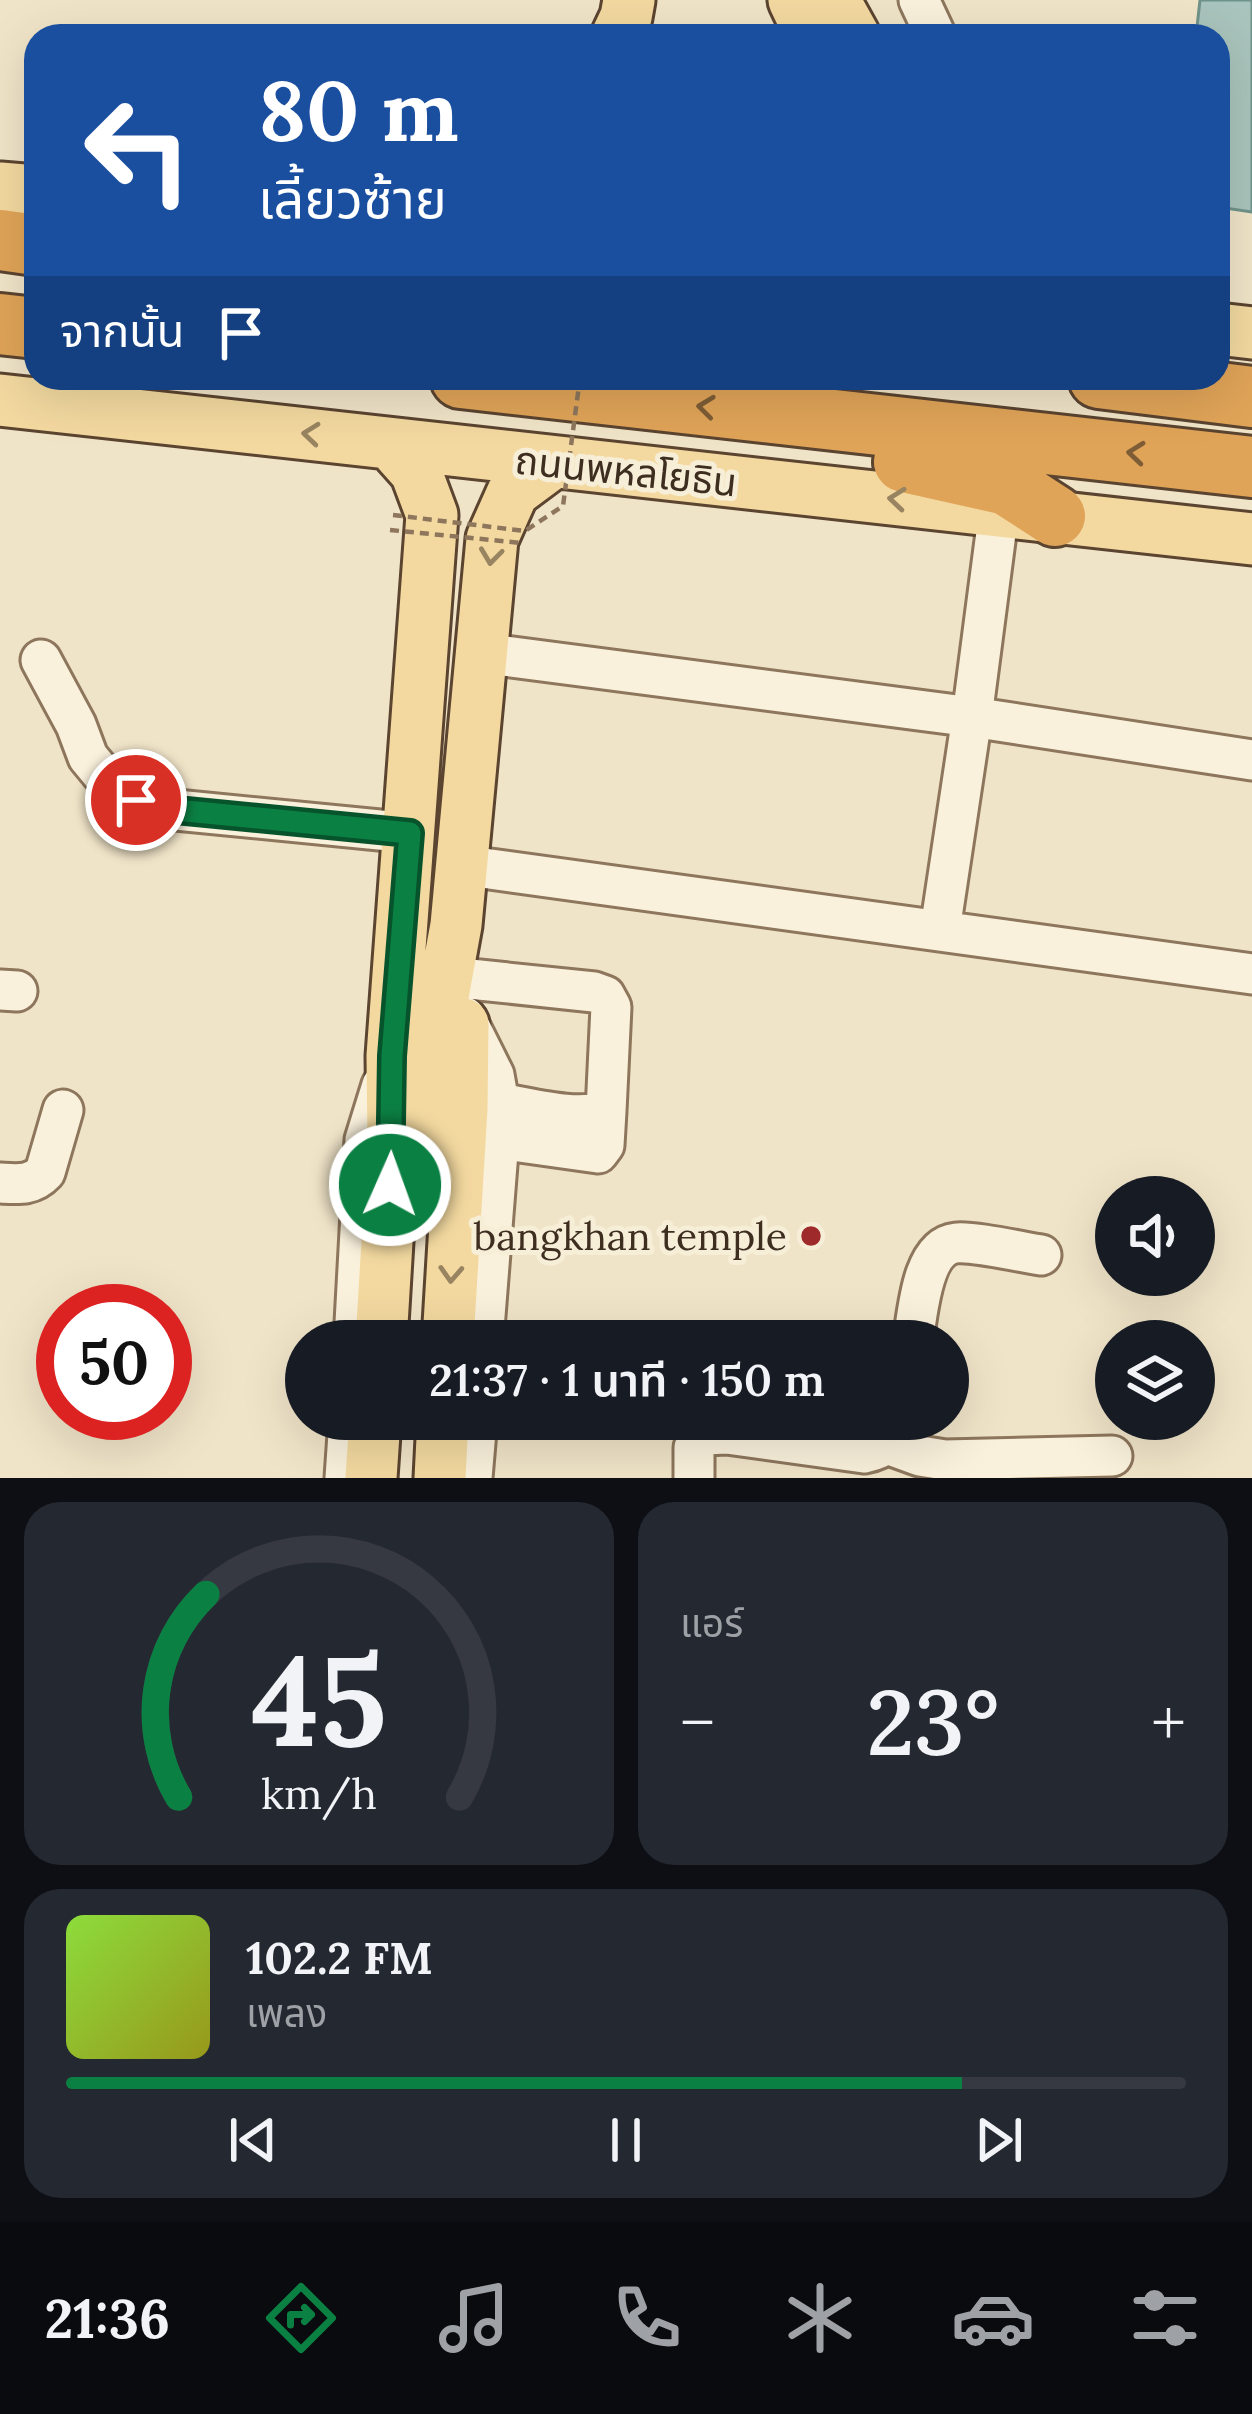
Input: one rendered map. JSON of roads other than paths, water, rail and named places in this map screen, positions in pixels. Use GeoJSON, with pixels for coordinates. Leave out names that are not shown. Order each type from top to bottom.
{"type":"FeatureCollection","features":[{"type":"Feature","properties":{"kind":"highway","name":"ถนนพหลโยธิน"},"geometry":{"type":"LineString","coordinates":[[563,390],[1252,467]]}},
{"type":"Feature","properties":{"kind":"highway"},"geometry":{"type":"LineString","coordinates":[[1196,390],[1252,397]]}},
{"type":"Feature","properties":{"kind":"highway"},"geometry":{"type":"LineString","coordinates":[[767,414],[780,428],[808,442],[1007,485],[1027,513]]}},
{"type":"Feature","properties":{"kind":"main road","name":"ถนนพหลโยธิน"},"geometry":{"type":"LineString","coordinates":[[0,400],[1252,539]]}},
{"type":"Feature","properties":{"kind":"main road"},"geometry":{"type":"LineString","coordinates":[[382,1320],[393,1142],[392,1056],[432,515],[416,472],[391,444]]}},
{"type":"Feature","properties":{"kind":"main road"},"geometry":{"type":"LineString","coordinates":[[470,1124],[423,1106],[456,925],[492,539],[513,492],[552,463]]}},
{"type":"Feature","properties":{"kind":"main road"},"geometry":{"type":"LineString","coordinates":[[419,681],[479,670]]}},
{"type":"Feature","properties":{"kind":"main road"},"geometry":{"type":"LineString","coordinates":[[450,1320],[470,1124],[456,925]]}},
{"type":"Feature","properties":{"kind":"main road"},"geometry":{"type":"LineString","coordinates":[[416,1320],[470,1124]]}},
{"type":"Feature","properties":{"kind":"main road"},"geometry":{"type":"LineString","coordinates":[[370,1478],[373,1440]]}},
{"type":"Feature","properties":{"kind":"main road"},"geometry":{"type":"LineString","coordinates":[[402,1478],[405,1440]]}},
{"type":"Feature","properties":{"kind":"main road"},"geometry":{"type":"LineString","coordinates":[[440,1478],[442,1440]]}},
{"type":"Feature","properties":{"kind":"street"},"geometry":{"type":"LineString","coordinates":[[940,930],[972,717],[1027,513]]}},
{"type":"Feature","properties":{"kind":"street"},"geometry":{"type":"LineString","coordinates":[[41,660],[88,757],[112,786],[136,800],[176,810],[410,833]]}},
{"type":"Feature","properties":{"kind":"street"},"geometry":{"type":"LineString","coordinates":[[479,670],[972,717],[1252,760]]}},
{"type":"Feature","properties":{"kind":"street"},"geometry":{"type":"LineString","coordinates":[[461,865],[1252,974]]}},
{"type":"Feature","properties":{"kind":"street"},"geometry":{"type":"LineString","coordinates":[[461,995],[594,992],[605,996],[611,1007],[605,1111],[470,1124],[482,1320]]}},
{"type":"Feature","properties":{"kind":"street"},"geometry":{"type":"LineString","coordinates":[[354,1320],[365,1140],[392,1056]]}},
{"type":"Feature","properties":{"kind":"street"},"geometry":{"type":"LineString","coordinates":[[0,1184],[24,1184],[44,1172],[63,1110]]}},
{"type":"Feature","properties":{"kind":"street"},"geometry":{"type":"LineString","coordinates":[[917,1320],[931,1259],[941,1249],[956,1243],[1041,1256]]}},
{"type":"Feature","properties":{"kind":"street"},"geometry":{"type":"LineString","coordinates":[[694,1478],[694,1448],[699,1439],[713,1433],[945,1460],[1112,1456]]}},
{"type":"Feature","properties":{"kind":"street"},"geometry":{"type":"LineString","coordinates":[[345,1478],[348,1440]]}},
{"type":"Feature","properties":{"kind":"street"},"geometry":{"type":"LineString","coordinates":[[472,1478],[475,1440]]}},
{"type":"Feature","properties":{"kind":"water"},"geometry":{"type":"Polygon","coordinates":[[[1200,0],[1252,0],[1252,212],[1230,209],[1230,24],[1197,24],[1200,0]]]}},
{"type":"Feature","properties":{"kind":"place","name":"bangkhan temple"},"geometry":{"type":"Point","coordinates":[811,1236]}}]}
